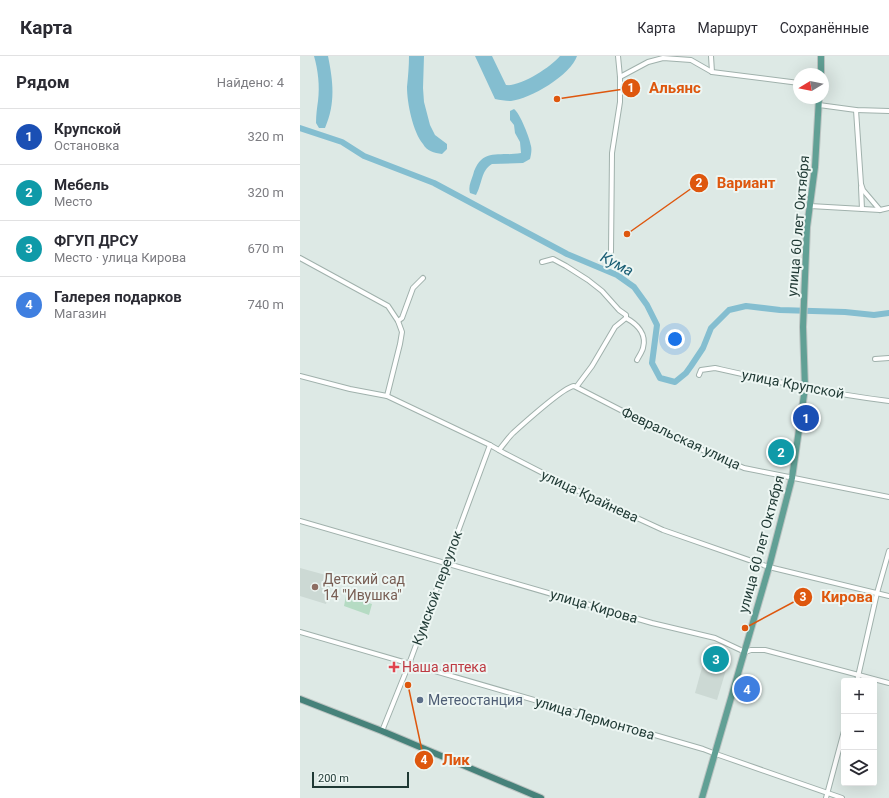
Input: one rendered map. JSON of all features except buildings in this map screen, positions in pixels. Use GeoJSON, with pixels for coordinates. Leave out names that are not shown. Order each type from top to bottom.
{"type":"FeatureCollection","features":[{"type":"Feature","properties":{"kind":"highway"},"geometry":{"type":"LineString","coordinates":[[300,699],[541,798]]}},
{"type":"Feature","properties":{"kind":"main road"},"geometry":{"type":"LineString","coordinates":[[821,56],[821,68]]}},
{"type":"Feature","properties":{"kind":"main road","name":"улица 60 лет Октября"},"geometry":{"type":"LineString","coordinates":[[702,798],[769,567],[792,478],[805,388],[803,328],[807,227],[815,167],[819,105]]}},
{"type":"Feature","properties":{"kind":"street"},"geometry":{"type":"LineString","coordinates":[[611,252],[612,153],[620,102],[618,56]]}},
{"type":"Feature","properties":{"kind":"street"},"geometry":{"type":"LineString","coordinates":[[711,56],[712,72]]}},
{"type":"Feature","properties":{"kind":"street"},"geometry":{"type":"LineString","coordinates":[[620,76],[648,62],[663,58],[691,60],[712,72],[793,81]]}},
{"type":"Feature","properties":{"kind":"street"},"geometry":{"type":"LineString","coordinates":[[819,105],[856,110],[889,111]]}},
{"type":"Feature","properties":{"kind":"street"},"geometry":{"type":"LineString","coordinates":[[856,110],[862,209]]}},
{"type":"Feature","properties":{"kind":"street"},"geometry":{"type":"LineString","coordinates":[[861,184],[863,190],[880,210]]}},
{"type":"Feature","properties":{"kind":"street"},"geometry":{"type":"LineString","coordinates":[[810,206],[880,210],[889,208]]}},
{"type":"Feature","properties":{"kind":"street"},"geometry":{"type":"LineString","coordinates":[[300,258],[388,306],[398,321],[402,332],[387,396]]}},
{"type":"Feature","properties":{"kind":"street"},"geometry":{"type":"LineString","coordinates":[[542,262],[553,259],[588,280],[626,315],[626,318],[636,324],[642,332],[644,340],[643,348],[637,360]]}},
{"type":"Feature","properties":{"kind":"street"},"geometry":{"type":"LineString","coordinates":[[398,321],[402,318],[413,288],[423,278]]}},
{"type":"Feature","properties":{"kind":"street"},"geometry":{"type":"LineString","coordinates":[[577,386],[592,366],[615,327],[626,318]]}},
{"type":"Feature","properties":{"kind":"street"},"geometry":{"type":"LineString","coordinates":[[875,359],[889,358]]}},
{"type":"Feature","properties":{"kind":"street","name":"улица Крупской"},"geometry":{"type":"LineString","coordinates":[[699,374],[701,370],[715,368],[805,388],[855,397],[889,401]]}},
{"type":"Feature","properties":{"kind":"street","name":"улица Крайнева"},"geometry":{"type":"LineString","coordinates":[[300,376],[350,389],[387,396],[490,445],[574,489],[663,530],[769,567],[889,596]]}},
{"type":"Feature","properties":{"kind":"street","name":"Февральская улица"},"geometry":{"type":"LineString","coordinates":[[499,450],[513,433],[561,393],[572,386],[577,386],[675,438],[744,468],[889,497]]}},
{"type":"Feature","properties":{"kind":"street","name":"Кумской переулок"},"geometry":{"type":"LineString","coordinates":[[382,732],[409,664],[490,445]]}},
{"type":"Feature","properties":{"kind":"street","name":"улица Кирова"},"geometry":{"type":"LineString","coordinates":[[300,521],[652,623],[715,638],[745,652]]}},
{"type":"Feature","properties":{"kind":"street"},"geometry":{"type":"LineString","coordinates":[[858,676],[877,593],[889,551]]}},
{"type":"Feature","properties":{"kind":"street","name":"улица Лермонтова"},"geometry":{"type":"LineString","coordinates":[[300,632],[703,749],[842,798]]}},
{"type":"Feature","properties":{"kind":"street"},"geometry":{"type":"LineString","coordinates":[[745,652],[751,650],[765,650],[858,676],[889,683]]}},
{"type":"Feature","properties":{"kind":"street"},"geometry":{"type":"LineString","coordinates":[[826,798],[841,743]]}},
{"type":"Feature","properties":{"kind":"shaded area","name":"Детский сад 14 \"Ивушка\""},"geometry":{"type":"Polygon","coordinates":[[[300,568],[333,577],[326,604],[300,596],[300,568]]]}},
{"type":"Feature","properties":{"kind":"shaded area"},"geometry":{"type":"Polygon","coordinates":[[[706,653],[729,660],[717,700],[695,693],[706,653]]]}},
{"type":"Feature","properties":{"kind":"green space"},"geometry":{"type":"Polygon","coordinates":[[[346,596],[372,604],[369,615],[344,606],[346,596]]]}},
{"type":"Feature","properties":{"kind":"water"},"geometry":{"type":"Polygon","coordinates":[[[314,56],[328,56],[331,74],[331,110],[325,128],[319,128],[316,123],[319,84],[314,56]]]}},
{"type":"Feature","properties":{"kind":"water"},"geometry":{"type":"Polygon","coordinates":[[[409,56],[424,56],[424,102],[430,125],[435,135],[447,144],[447,149],[442,154],[429,150],[419,139],[416,132],[409,109],[407,94],[409,56]]]}},
{"type":"Feature","properties":{"kind":"water"},"geometry":{"type":"Polygon","coordinates":[[[475,56],[492,56],[506,85],[512,85],[527,80],[550,65],[560,56],[577,56],[567,71],[549,85],[528,96],[511,101],[495,99],[475,56]]]}},
{"type":"Feature","properties":{"kind":"water"},"geometry":{"type":"Polygon","coordinates":[[[514,109],[522,121],[529,138],[531,149],[530,159],[523,163],[492,164],[486,170],[476,195],[470,193],[469,188],[476,166],[481,160],[492,155],[521,153],[520,142],[515,133],[514,125],[510,120],[510,111],[514,109]]]}},
{"type":"Feature","properties":{"kind":"waterway","name":"Кума"},"geometry":{"type":"LineString","coordinates":[[300,128],[342,142],[364,156],[434,183],[567,254],[617,275],[634,287],[647,305],[657,325],[652,363],[660,378],[675,382],[686,373],[703,348],[711,328],[729,310],[746,306],[780,310],[845,312],[874,315],[889,313]]}},
{"type":"Feature","properties":{"kind":"place","name":"Альянс"},"geometry":{"type":"Point","coordinates":[557,99]}},
{"type":"Feature","properties":{"kind":"place","name":"Вариант"},"geometry":{"type":"Point","coordinates":[627,234]}},
{"type":"Feature","properties":{"kind":"place","name":"Крупской"},"geometry":{"type":"Point","coordinates":[806,418]}},
{"type":"Feature","properties":{"kind":"place","name":"Мебель"},"geometry":{"type":"Point","coordinates":[781,452]}},
{"type":"Feature","properties":{"kind":"place","name":"Детский сад 14 \"Ивушка\""},"geometry":{"type":"Point","coordinates":[315,587]}},
{"type":"Feature","properties":{"kind":"place","name":"Кирова"},"geometry":{"type":"Point","coordinates":[745,628]}},
{"type":"Feature","properties":{"kind":"place","name":"ФГУП ДРСУ"},"geometry":{"type":"Point","coordinates":[716,659]}},
{"type":"Feature","properties":{"kind":"place","name":"Наша аптека"},"geometry":{"type":"Point","coordinates":[394,667]}},
{"type":"Feature","properties":{"kind":"place","name":"Лик"},"geometry":{"type":"Point","coordinates":[408,685]}},
{"type":"Feature","properties":{"kind":"place","name":"Галерея подарков"},"geometry":{"type":"Point","coordinates":[747,689]}},
{"type":"Feature","properties":{"kind":"place","name":"Метеостанция"},"geometry":{"type":"Point","coordinates":[420,700]}}]}
